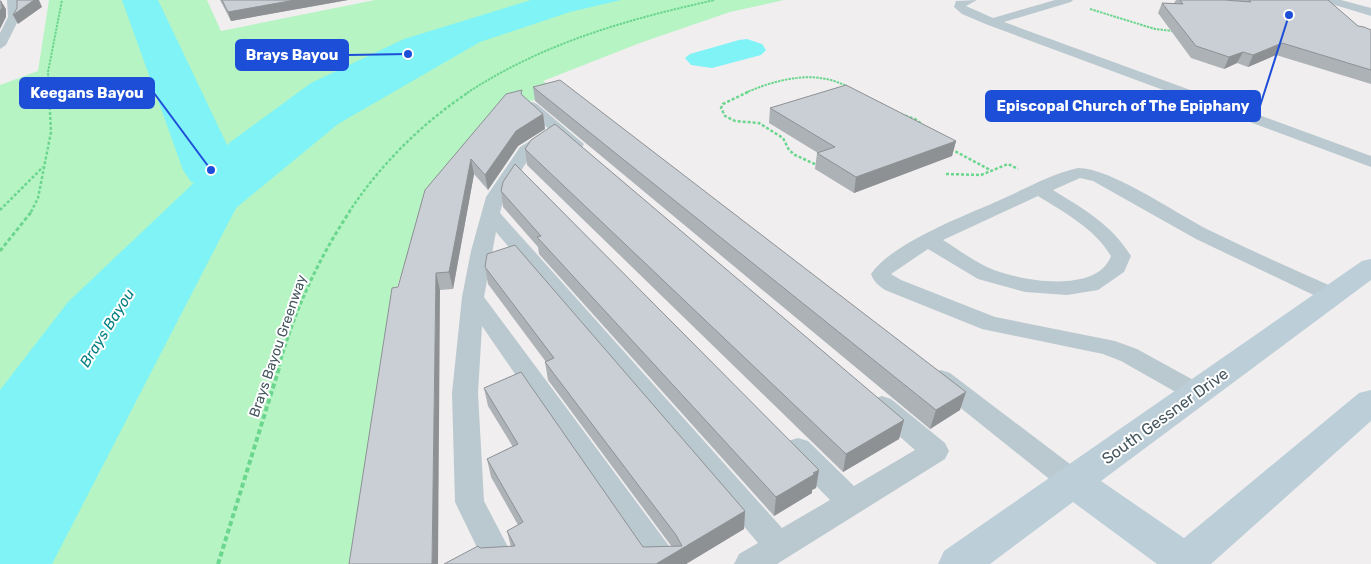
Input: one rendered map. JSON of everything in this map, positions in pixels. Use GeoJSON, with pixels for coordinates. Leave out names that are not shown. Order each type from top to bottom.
{"type":"FeatureCollection","features":[{"type":"Feature","properties":{"kind":"main road","name":"South Gessner Drive"},"geometry":{"type":"LineString","coordinates":[[958,564],[1371,267]]}},
{"type":"Feature","properties":{"kind":"main road"},"geometry":{"type":"LineString","coordinates":[[1073,482],[1184,563],[1371,402]]}},
{"type":"Feature","properties":{"kind":"lane"},"geometry":{"type":"LineString","coordinates":[[0,45],[14,17],[13,0]]}},
{"type":"Feature","properties":{"kind":"lane"},"geometry":{"type":"LineString","coordinates":[[971,0],[960,3],[960,7],[966,12],[992,22],[1371,162]]}},
{"type":"Feature","properties":{"kind":"lane"},"geometry":{"type":"LineString","coordinates":[[992,22],[1066,0]]}},
{"type":"Feature","properties":{"kind":"lane"},"geometry":{"type":"LineString","coordinates":[[1320,0],[1334,14]]}},
{"type":"Feature","properties":{"kind":"lane"},"geometry":{"type":"LineString","coordinates":[[1330,0],[1371,12]]}},
{"type":"Feature","properties":{"kind":"lane"},"geometry":{"type":"LineString","coordinates":[[0,20],[14,17]]}},
{"type":"Feature","properties":{"kind":"lane"},"geometry":{"type":"LineString","coordinates":[[532,107],[596,161]]}},
{"type":"Feature","properties":{"kind":"lane"},"geometry":{"type":"LineString","coordinates":[[501,564],[470,502],[465,393],[473,298],[494,197],[522,172],[526,151],[558,129]]}},
{"type":"Feature","properties":{"kind":"lane"},"geometry":{"type":"LineString","coordinates":[[1197,393],[1122,352],[1107,347],[990,324],[893,285],[882,279],[881,274],[885,268],[928,240],[1039,189],[1078,174],[1093,175],[1203,235],[1332,295]]}},
{"type":"Feature","properties":{"kind":"lane"},"geometry":{"type":"LineString","coordinates":[[928,240],[984,274],[1025,285],[1067,288],[1090,285],[1117,268],[1122,256],[1114,242],[1099,228],[1039,189]]}},
{"type":"Feature","properties":{"kind":"lane"},"geometry":{"type":"LineString","coordinates":[[490,213],[779,546]]}},
{"type":"Feature","properties":{"kind":"lane"},"geometry":{"type":"LineString","coordinates":[[473,298],[664,564]]}},
{"type":"Feature","properties":{"kind":"lane"},"geometry":{"type":"LineString","coordinates":[[925,367],[1073,482]]}},
{"type":"Feature","properties":{"kind":"lane"},"geometry":{"type":"LineString","coordinates":[[750,564],[935,451],[867,393]]}},
{"type":"Feature","properties":{"kind":"lane"},"geometry":{"type":"LineString","coordinates":[[781,432],[851,502]]}},
{"type":"Feature","properties":{"kind":"path"},"geometry":{"type":"LineString","coordinates":[[0,251],[29,216],[38,198],[51,132],[48,72],[62,0]]}},
{"type":"Feature","properties":{"kind":"path","name":"Brays Bayou Greenway"},"geometry":{"type":"LineString","coordinates":[[218,564],[305,290],[330,239],[350,209],[384,168],[407,144],[456,100],[482,82],[528,59],[622,22],[715,0]]}},
{"type":"Feature","properties":{"kind":"path"},"geometry":{"type":"LineString","coordinates":[[1066,0],[1155,29],[1173,31]]}},
{"type":"Feature","properties":{"kind":"path"},"geometry":{"type":"LineString","coordinates":[[817,165],[795,155],[789,150],[784,138],[758,123],[735,121],[724,116],[721,108],[730,99],[752,88],[786,80],[816,77],[832,79],[843,83],[850,91]]}},
{"type":"Feature","properties":{"kind":"path"},"geometry":{"type":"LineString","coordinates":[[895,112],[915,119],[926,129]]}},
{"type":"Feature","properties":{"kind":"path"},"geometry":{"type":"LineString","coordinates":[[946,146],[992,171]]}},
{"type":"Feature","properties":{"kind":"path"},"geometry":{"type":"LineString","coordinates":[[0,210],[43,166]]}},
{"type":"Feature","properties":{"kind":"green space"},"geometry":{"type":"Polygon","coordinates":[[[49,0],[207,0],[221,31],[375,0],[784,0],[730,12],[640,43],[543,81],[561,92],[501,110],[426,198],[393,299],[354,564],[0,564],[0,85],[38,71],[49,0]]]}},
{"type":"Feature","properties":{"kind":"water"},"geometry":{"type":"Polygon","coordinates":[[[531,0],[621,0],[570,12],[480,42],[338,124],[236,208],[52,564],[0,564],[0,390],[68,302],[218,160],[229,143],[311,83],[404,39],[531,0]]]}},
{"type":"Feature","properties":{"kind":"water"},"geometry":{"type":"Polygon","coordinates":[[[747,39],[762,44],[766,50],[761,55],[712,68],[691,65],[685,58],[690,54],[747,39]]]}},
{"type":"Feature","properties":{"kind":"building"},"geometry":{"type":"Polygon","coordinates":[[[17,0],[34,0],[13,15],[17,8],[17,0]]]}},
{"type":"Feature","properties":{"kind":"building"},"geometry":{"type":"Polygon","coordinates":[[[222,0],[295,0],[228,12],[222,0]]]}},
{"type":"Feature","properties":{"kind":"building"},"geometry":{"type":"Polygon","coordinates":[[[1180,0],[1251,2],[1249,0],[1328,0],[1358,26],[1371,30],[1371,70],[1282,43],[1253,55],[1243,52],[1229,57],[1196,46],[1162,3],[1183,4],[1180,0]]]}},
{"type":"Feature","properties":{"kind":"building"},"geometry":{"type":"Polygon","coordinates":[[[560,80],[966,392],[936,410],[533,87],[560,80]]]}},
{"type":"Feature","properties":{"kind":"building"},"geometry":{"type":"Polygon","coordinates":[[[846,85],[956,141],[856,177],[817,153],[835,147],[770,108],[846,85]]]}},
{"type":"Feature","properties":{"kind":"building"},"geometry":{"type":"Polygon","coordinates":[[[522,90],[521,94],[543,114],[516,131],[485,175],[471,159],[449,272],[436,273],[432,564],[349,564],[392,288],[398,287],[425,190],[506,94],[522,90]]]}},
{"type":"Feature","properties":{"kind":"building"},"geometry":{"type":"Polygon","coordinates":[[[555,124],[904,420],[846,454],[525,149],[531,140],[555,124]]]}},
{"type":"Feature","properties":{"kind":"building"},"geometry":{"type":"Polygon","coordinates":[[[515,164],[819,470],[813,473],[815,474],[776,497],[537,237],[541,236],[501,191],[503,182],[515,164]]]}},
{"type":"Feature","properties":{"kind":"building"},"geometry":{"type":"Polygon","coordinates":[[[515,245],[745,511],[656,564],[444,564],[478,546],[480,548],[515,546],[507,531],[523,522],[487,459],[518,444],[484,388],[521,372],[643,547],[682,546],[676,535],[545,362],[554,358],[485,267],[487,254],[515,245]]]}},
{"type":"Feature","properties":{"kind":"waterway"},"geometry":{"type":"LineString","coordinates":[[140,0],[211,170]]}},
{"type":"Feature","properties":{"kind":"place","name":"Episcopal Church of The Epiphany"},"geometry":{"type":"Point","coordinates":[1289,15]}},
{"type":"Feature","properties":{"kind":"place","name":"Brays Bayou"},"geometry":{"type":"Point","coordinates":[408,54]}},
{"type":"Feature","properties":{"kind":"place","name":"Keegans Bayou"},"geometry":{"type":"Point","coordinates":[211,170]}}]}
